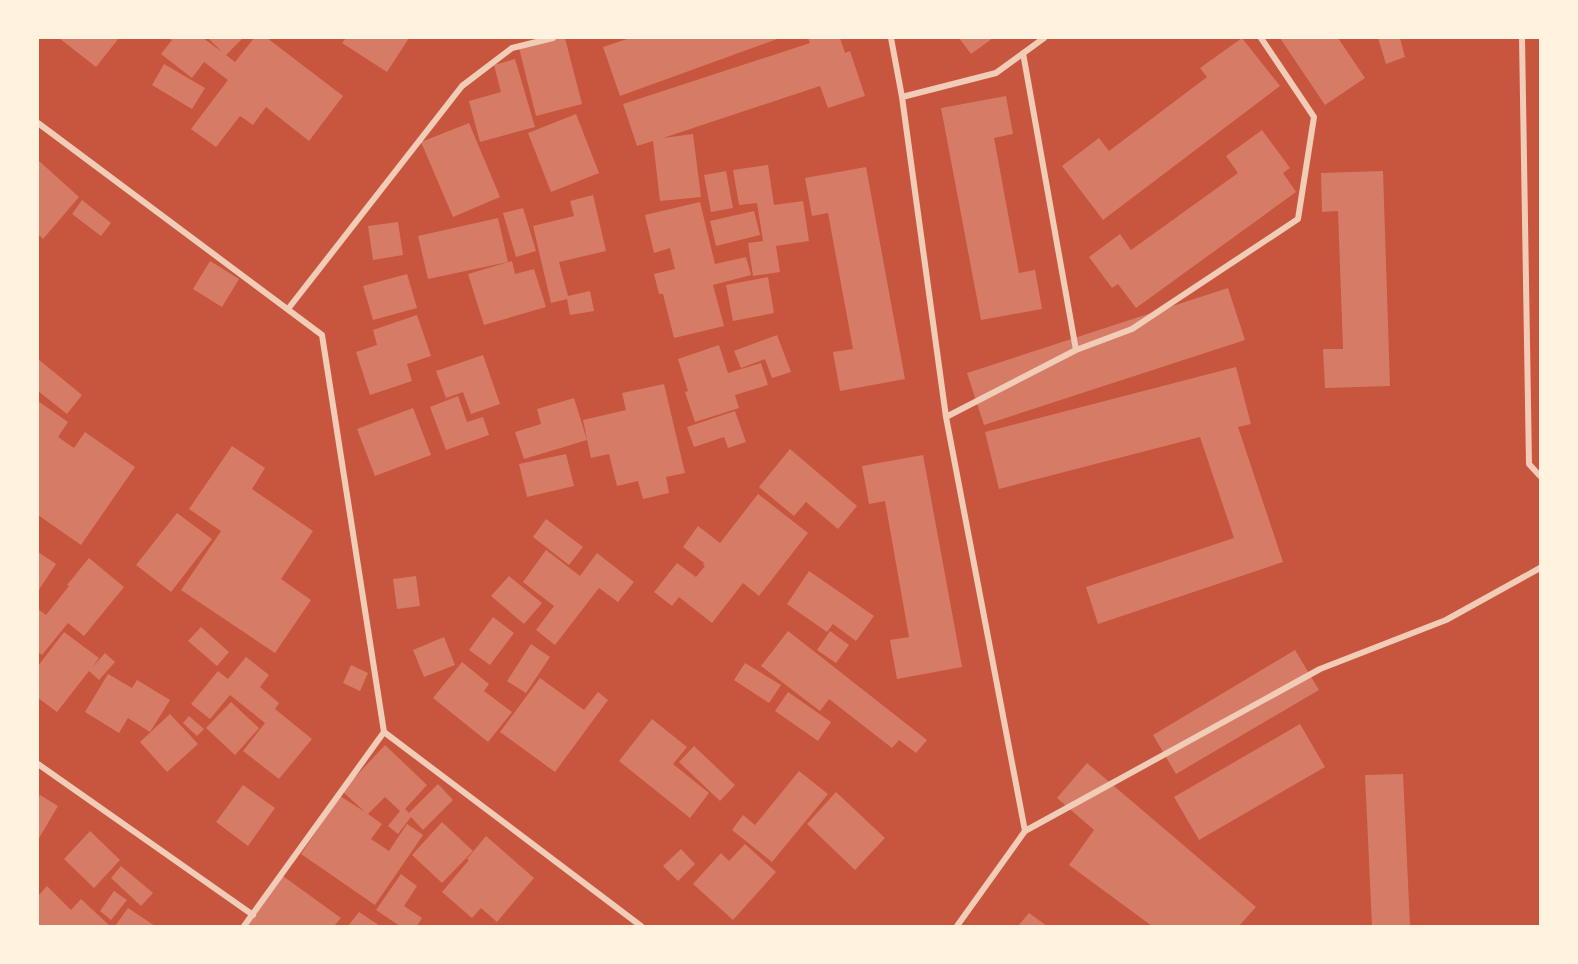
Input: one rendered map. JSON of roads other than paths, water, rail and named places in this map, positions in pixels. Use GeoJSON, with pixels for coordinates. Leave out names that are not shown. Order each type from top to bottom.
{"type":"FeatureCollection","features":[{"type":"Feature","properties":{"kind":"street"},"geometry":{"type":"LineString","coordinates":[[288,309],[462,86],[512,48],[553,38]]}},
{"type":"Feature","properties":{"kind":"street"},"geometry":{"type":"LineString","coordinates":[[891,38],[902,97],[946,417],[1025,831]]}},
{"type":"Feature","properties":{"kind":"street"},"geometry":{"type":"LineString","coordinates":[[902,97],[996,74],[1044,38]]}},
{"type":"Feature","properties":{"kind":"street"},"geometry":{"type":"LineString","coordinates":[[946,417],[1076,350],[1132,329],[1298,219],[1314,117],[1261,38]]}},
{"type":"Feature","properties":{"kind":"street"},"geometry":{"type":"LineString","coordinates":[[1522,38],[1529,464],[1540,476]]}},
{"type":"Feature","properties":{"kind":"street"},"geometry":{"type":"LineString","coordinates":[[1023,53],[1076,350]]}},
{"type":"Feature","properties":{"kind":"street"},"geometry":{"type":"LineString","coordinates":[[38,123],[322,335],[384,732],[641,927]]}},
{"type":"Feature","properties":{"kind":"street"},"geometry":{"type":"LineString","coordinates":[[957,927],[1025,831],[1320,669],[1446,620],[1540,568]]}},
{"type":"Feature","properties":{"kind":"street"},"geometry":{"type":"LineString","coordinates":[[244,927],[384,732]]}},
{"type":"Feature","properties":{"kind":"street"},"geometry":{"type":"LineString","coordinates":[[38,764],[253,915]]}}]}
